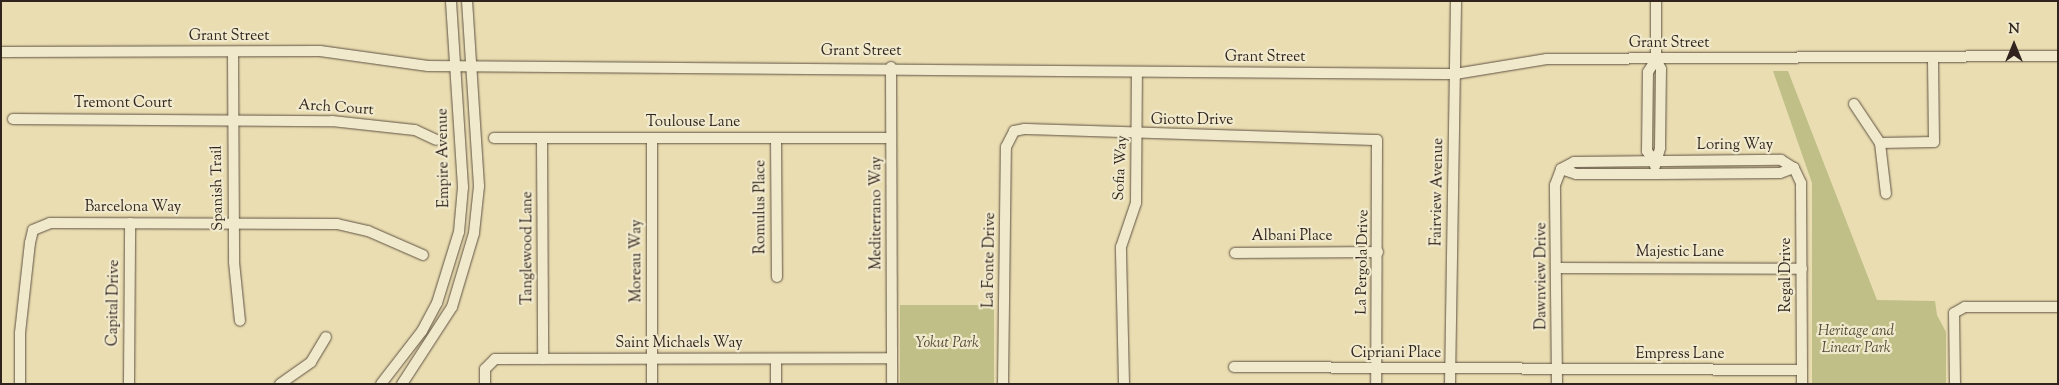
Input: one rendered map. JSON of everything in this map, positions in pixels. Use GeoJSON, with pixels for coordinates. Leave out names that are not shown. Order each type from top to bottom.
{"type":"FeatureCollection","features":[{"type":"Feature","properties":{"kind":"street","name":"Empire Avenue"},"geometry":{"type":"LineString","coordinates":[[381,384],[422,331],[451,266],[463,188],[451,1]]}},
{"type":"Feature","properties":{"kind":"street","name":"Empire Avenue"},"geometry":{"type":"LineString","coordinates":[[402,384],[452,307],[472,242],[479,186],[467,1]]}},
{"type":"Feature","properties":{"kind":"street","name":"Fairview Avenue"},"geometry":{"type":"LineString","coordinates":[[1450,384],[1456,1]]}},
{"type":"Feature","properties":{"kind":"street"},"geometry":{"type":"LineString","coordinates":[[1655,174],[1655,161],[1647,151],[1648,72],[1656,59],[1656,1]]}},
{"type":"Feature","properties":{"kind":"street","name":"Grant Street"},"geometry":{"type":"LineString","coordinates":[[1,52],[233,53],[320,51],[410,65],[891,67],[1137,72],[1455,74],[1547,58],[2058,56]]}},
{"type":"Feature","properties":{"kind":"street","name":"Spanish Trail"},"geometry":{"type":"LineString","coordinates":[[233,53],[234,224],[240,321]]}},
{"type":"Feature","properties":{"kind":"street"},"geometry":{"type":"LineString","coordinates":[[1880,143],[1934,142],[1933,57]]}},
{"type":"Feature","properties":{"kind":"street","name":"Mediterrano Way"},"geometry":{"type":"LineString","coordinates":[[891,67],[892,384]]}},
{"type":"Feature","properties":{"kind":"street","name":"Sofia Way"},"geometry":{"type":"LineString","coordinates":[[1124,384],[1122,247],[1136,203],[1137,72]]}},
{"type":"Feature","properties":{"kind":"street"},"geometry":{"type":"LineString","coordinates":[[1854,104],[1880,143],[1886,194]]}},
{"type":"Feature","properties":{"kind":"street","name":"Tremont Court"},"geometry":{"type":"LineString","coordinates":[[13,119],[232,119]]}},
{"type":"Feature","properties":{"kind":"street","name":"Arch Court"},"geometry":{"type":"LineString","coordinates":[[232,119],[332,121],[415,130],[436,140]]}},
{"type":"Feature","properties":{"kind":"street","name":"Giotto Drive"},"geometry":{"type":"LineString","coordinates":[[1009,137],[1014,131],[1024,129],[1137,136],[1377,140]]}},
{"type":"Feature","properties":{"kind":"street","name":"La Fonte Drive"},"geometry":{"type":"LineString","coordinates":[[1003,384],[1009,137]]}},
{"type":"Feature","properties":{"kind":"street","name":"Toulouse Lane"},"geometry":{"type":"LineString","coordinates":[[494,138],[892,138]]}},
{"type":"Feature","properties":{"kind":"street","name":"Tanglewood Lane"},"geometry":{"type":"LineString","coordinates":[[542,138],[543,359]]}},
{"type":"Feature","properties":{"kind":"street","name":"Moreau Way"},"geometry":{"type":"LineString","coordinates":[[652,138],[652,384]]}},
{"type":"Feature","properties":{"kind":"street","name":"Romulus Place"},"geometry":{"type":"LineString","coordinates":[[776,138],[776,277]]}},
{"type":"Feature","properties":{"kind":"street","name":"La Pergola Drive"},"geometry":{"type":"LineString","coordinates":[[1376,384],[1377,140]]}},
{"type":"Feature","properties":{"kind":"street","name":"Loring Way"},"geometry":{"type":"LineString","coordinates":[[1562,169],[1574,162],[1781,160],[1794,168]]}},
{"type":"Feature","properties":{"kind":"street","name":"Loring Way"},"geometry":{"type":"LineString","coordinates":[[1562,169],[1576,174],[1655,174],[1780,173],[1794,168]]}},
{"type":"Feature","properties":{"kind":"street","name":"Regal Drive"},"geometry":{"type":"LineString","coordinates":[[1794,168],[1801,182],[1802,384]]}},
{"type":"Feature","properties":{"kind":"street","name":"Dawnview Drive"},"geometry":{"type":"LineString","coordinates":[[1557,384],[1558,268],[1555,185],[1562,169]]}},
{"type":"Feature","properties":{"kind":"street","name":"Barcelona Way"},"geometry":{"type":"LineString","coordinates":[[20,384],[20,334],[33,230],[50,223],[337,224],[368,231],[424,255]]}},
{"type":"Feature","properties":{"kind":"street","name":"Capital Drive"},"geometry":{"type":"LineString","coordinates":[[129,384],[130,223]]}},
{"type":"Feature","properties":{"kind":"street","name":"Albani Place"},"geometry":{"type":"LineString","coordinates":[[1235,253],[1378,252]]}},
{"type":"Feature","properties":{"kind":"street","name":"Majestic Lane"},"geometry":{"type":"LineString","coordinates":[[1558,268],[1802,269]]}},
{"type":"Feature","properties":{"kind":"street"},"geometry":{"type":"LineString","coordinates":[[1955,384],[1954,313],[1965,307],[2058,307]]}},
{"type":"Feature","properties":{"kind":"street"},"geometry":{"type":"LineString","coordinates":[[280,384],[311,362],[326,337]]}},
{"type":"Feature","properties":{"kind":"street","name":"Saint Michaels Way"},"geometry":{"type":"LineString","coordinates":[[485,384],[486,369],[495,359],[892,358]]}},
{"type":"Feature","properties":{"kind":"street"},"geometry":{"type":"LineString","coordinates":[[776,359],[776,384]]}},
{"type":"Feature","properties":{"kind":"street","name":"Cipriani Place"},"geometry":{"type":"LineString","coordinates":[[1234,367],[1377,370],[1557,370]]}},
{"type":"Feature","properties":{"kind":"street","name":"Empress Lane"},"geometry":{"type":"LineString","coordinates":[[1557,370],[1802,370]]}},
{"type":"Feature","properties":{"kind":"green space","name":"Heritage and Linear Park"},"geometry":{"type":"Polygon","coordinates":[[[1773,71],[1788,71],[1877,300],[1935,301],[1937,315],[1946,332],[1946,384],[1812,384],[1812,183],[1773,71]]]}},
{"type":"Feature","properties":{"kind":"green space","name":"Yokut Park"},"geometry":{"type":"Polygon","coordinates":[[[900,305],[994,305],[994,384],[900,384],[900,305]]]}}]}
